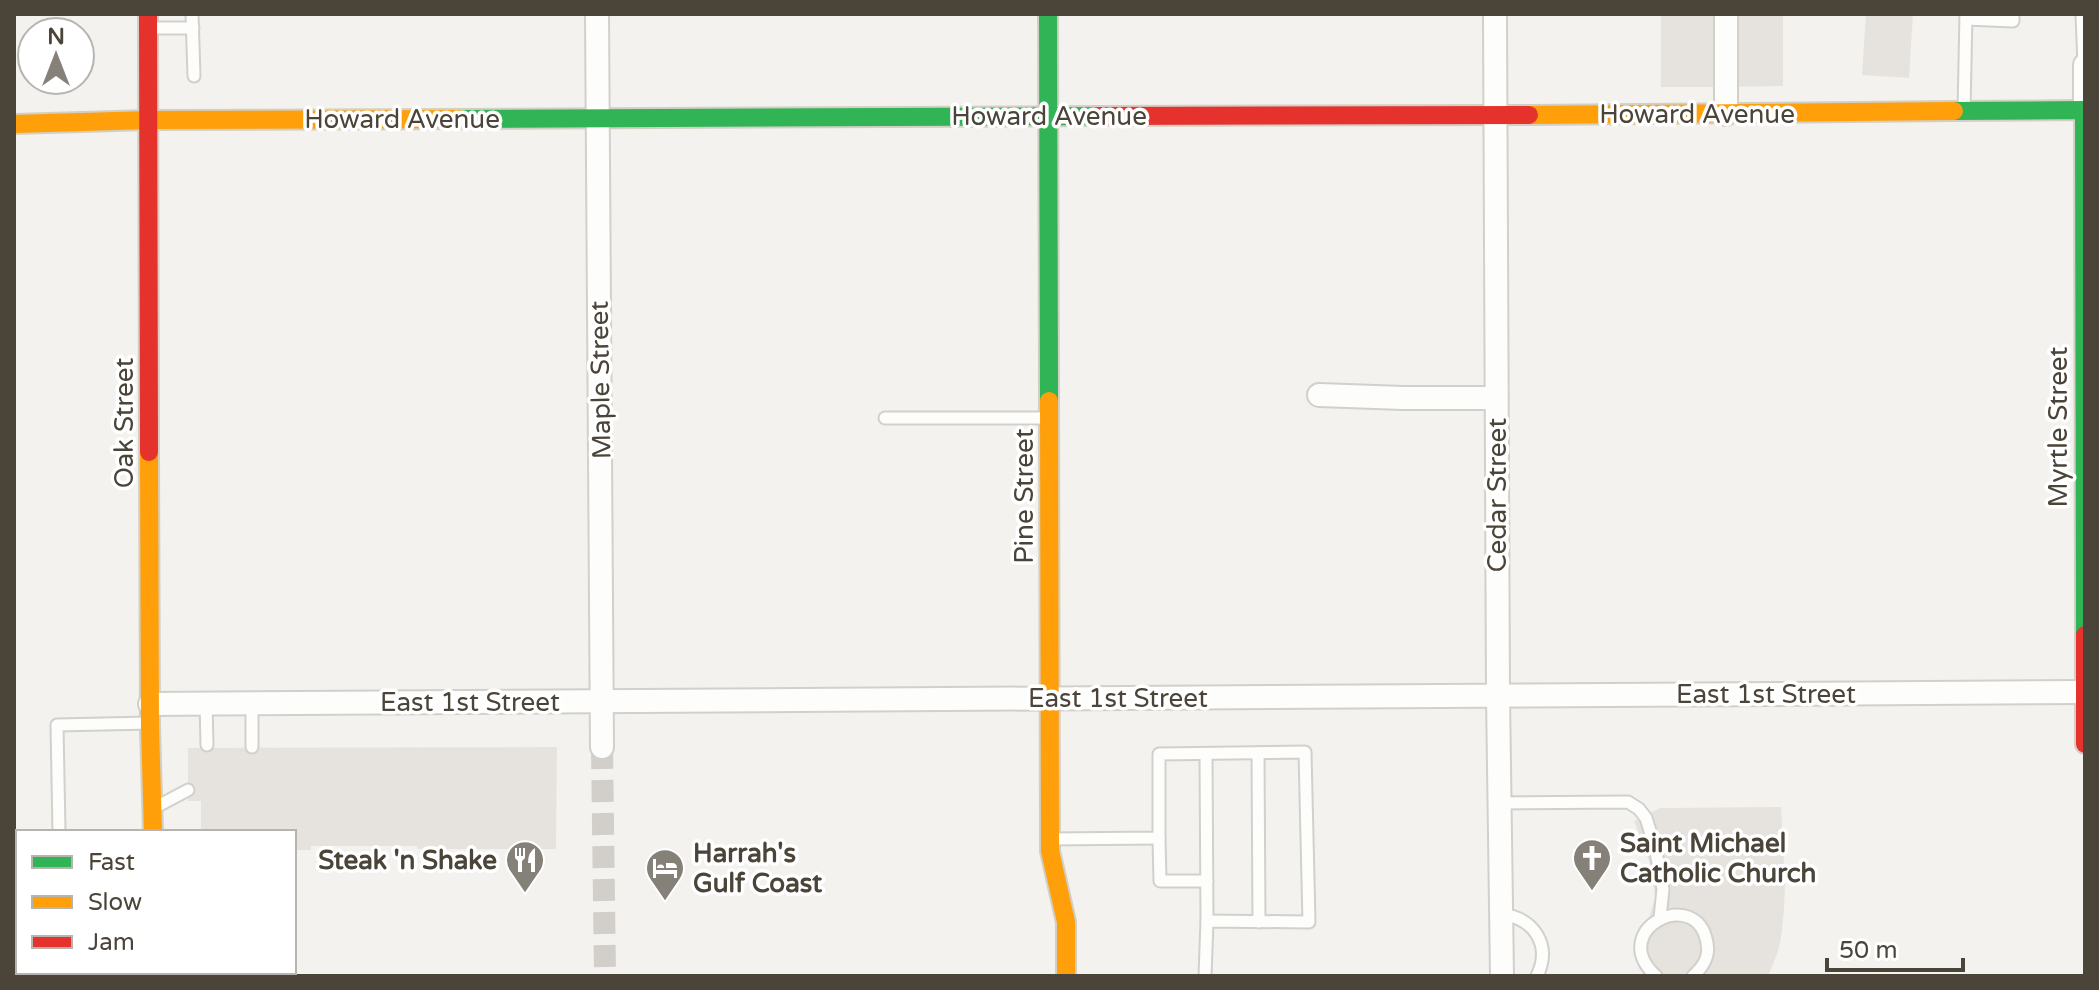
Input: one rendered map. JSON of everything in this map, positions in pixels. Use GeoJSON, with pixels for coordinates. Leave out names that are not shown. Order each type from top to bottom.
{"type":"FeatureCollection","features":[{"type":"Feature","properties":{"kind":"main road","name":"Pine Street"},"geometry":{"type":"LineString","coordinates":[[1048,14],[1050,851],[1066,922],[1066,976]]}},
{"type":"Feature","properties":{"kind":"main road","name":"Oak Street"},"geometry":{"type":"LineString","coordinates":[[148,21],[153,830]]}},
{"type":"Feature","properties":{"kind":"main road","name":"Howard Avenue"},"geometry":{"type":"LineString","coordinates":[[14,124],[149,120],[2084,110]]}},
{"type":"Feature","properties":{"kind":"main road","name":"Myrtle Street"},"geometry":{"type":"LineString","coordinates":[[2084,110],[2085,744]]}},
{"type":"Feature","properties":{"kind":"street","name":"Maple Street"},"geometry":{"type":"LineString","coordinates":[[597,14],[602,747]]}},
{"type":"Feature","properties":{"kind":"street","name":"Cedar Street"},"geometry":{"type":"LineString","coordinates":[[1495,14],[1502,976]]}},
{"type":"Feature","properties":{"kind":"street"},"geometry":{"type":"LineString","coordinates":[[1726,14],[1726,114]]}},
{"type":"Feature","properties":{"kind":"street"},"geometry":{"type":"LineString","coordinates":[[2084,66],[2084,110]]}},
{"type":"Feature","properties":{"kind":"street"},"geometry":{"type":"LineString","coordinates":[[1319,395],[1496,398]]}},
{"type":"Feature","properties":{"kind":"street","name":"East 1st Street"},"geometry":{"type":"LineString","coordinates":[[150,713],[206,703],[2085,692]]}},
{"type":"Feature","properties":{"kind":"lane"},"geometry":{"type":"LineString","coordinates":[[192,14],[194,76]]}},
{"type":"Feature","properties":{"kind":"lane"},"geometry":{"type":"LineString","coordinates":[[1964,111],[1966,17],[2013,21],[2013,14]]}},
{"type":"Feature","properties":{"kind":"lane"},"geometry":{"type":"LineString","coordinates":[[2082,14],[2084,66]]}},
{"type":"Feature","properties":{"kind":"lane"},"geometry":{"type":"LineString","coordinates":[[148,21],[193,28]]}},
{"type":"Feature","properties":{"kind":"lane"},"geometry":{"type":"LineString","coordinates":[[885,418],[1049,418]]}},
{"type":"Feature","properties":{"kind":"lane"},"geometry":{"type":"LineString","coordinates":[[206,703],[207,745]]}},
{"type":"Feature","properties":{"kind":"lane"},"geometry":{"type":"LineString","coordinates":[[252,703],[252,747]]}},
{"type":"Feature","properties":{"kind":"lane"},"geometry":{"type":"LineString","coordinates":[[59,830],[57,725],[150,713]]}},
{"type":"Feature","properties":{"kind":"lane"},"geometry":{"type":"LineString","coordinates":[[1207,881],[1160,881],[1159,754],[1305,752],[1309,922],[1207,921]]}},
{"type":"Feature","properties":{"kind":"lane"},"geometry":{"type":"LineString","coordinates":[[1258,753],[1259,922]]}},
{"type":"Feature","properties":{"kind":"lane"},"geometry":{"type":"LineString","coordinates":[[1205,976],[1206,754]]}},
{"type":"Feature","properties":{"kind":"lane"},"geometry":{"type":"LineString","coordinates":[[152,809],[188,790]]}},
{"type":"Feature","properties":{"kind":"lane"},"geometry":{"type":"LineString","coordinates":[[1499,803],[1628,802],[1639,809],[1646,818],[1660,867],[1663,889],[1660,918]]}},
{"type":"Feature","properties":{"kind":"lane"},"geometry":{"type":"LineString","coordinates":[[1050,839],[1159,838]]}},
{"type":"Feature","properties":{"kind":"lane"},"geometry":{"type":"LineString","coordinates":[[1501,914],[1520,919],[1535,932],[1542,950],[1537,976]]}},
{"type":"Feature","properties":{"kind":"lane"},"geometry":{"type":"LineString","coordinates":[[1656,976],[1648,970],[1641,951],[1645,931],[1668,915],[1684,916],[1699,925],[1707,941],[1706,960],[1693,976]]}},
{"type":"Feature","properties":{"kind":"shaded area"},"geometry":{"type":"Polygon","coordinates":[[[1661,14],[1715,14],[1716,87],[1661,87],[1661,14]]]}},
{"type":"Feature","properties":{"kind":"shaded area"},"geometry":{"type":"Polygon","coordinates":[[[1730,14],[1783,14],[1783,86],[1731,87],[1730,14]]]}},
{"type":"Feature","properties":{"kind":"shaded area"},"geometry":{"type":"Polygon","coordinates":[[[1866,14],[1913,14],[1909,78],[1862,75],[1866,14]]]}},
{"type":"Feature","properties":{"kind":"shaded area"},"geometry":{"type":"Polygon","coordinates":[[[557,747],[556,849],[311,846],[311,850],[296,850],[296,830],[201,830],[201,801],[188,801],[188,748],[557,747]]]}},
{"type":"Feature","properties":{"kind":"shaded area"},"geometry":{"type":"Polygon","coordinates":[[[1781,807],[1784,910],[1781,938],[1768,976],[1646,976],[1639,968],[1635,947],[1655,898],[1652,869],[1634,821],[1660,808],[1781,807]]]}},
{"type":"Feature","properties":{"kind":"tunnel"},"geometry":{"type":"LineString","coordinates":[[602,747],[605,976]]}},
{"type":"Feature","properties":{"kind":"traffic: fast"},"geometry":{"type":"LineString","coordinates":[[1048,14],[1049,401]]}},
{"type":"Feature","properties":{"kind":"traffic: fast"},"geometry":{"type":"LineString","coordinates":[[1954,111],[2084,110],[2085,635]]}},
{"type":"Feature","properties":{"kind":"traffic: fast"},"geometry":{"type":"LineString","coordinates":[[460,119],[1100,116]]}},
{"type":"Feature","properties":{"kind":"traffic: slow"},"geometry":{"type":"LineString","coordinates":[[1529,115],[1954,111]]}},
{"type":"Feature","properties":{"kind":"traffic: slow"},"geometry":{"type":"LineString","coordinates":[[14,124],[149,120],[460,119]]}},
{"type":"Feature","properties":{"kind":"traffic: slow"},"geometry":{"type":"LineString","coordinates":[[1049,401],[1050,851],[1066,922],[1066,976]]}},
{"type":"Feature","properties":{"kind":"traffic: slow"},"geometry":{"type":"LineString","coordinates":[[149,452],[153,830]]}},
{"type":"Feature","properties":{"kind":"traffic: jam"},"geometry":{"type":"LineString","coordinates":[[148,14],[149,452]]}},
{"type":"Feature","properties":{"kind":"traffic: jam"},"geometry":{"type":"LineString","coordinates":[[1100,116],[1529,115]]}},
{"type":"Feature","properties":{"kind":"traffic: jam"},"geometry":{"type":"LineString","coordinates":[[2085,635],[2085,744]]}},
{"type":"Feature","properties":{"kind":"place","name":"Saint Michael Catholic Church"},"geometry":{"type":"Point","coordinates":[1592,892]}},
{"type":"Feature","properties":{"kind":"place","name":"Steak 'n Shake"},"geometry":{"type":"Point","coordinates":[525,894]}},
{"type":"Feature","properties":{"kind":"place","name":"Harrah's Gulf Coast"},"geometry":{"type":"Point","coordinates":[665,902]}}]}
